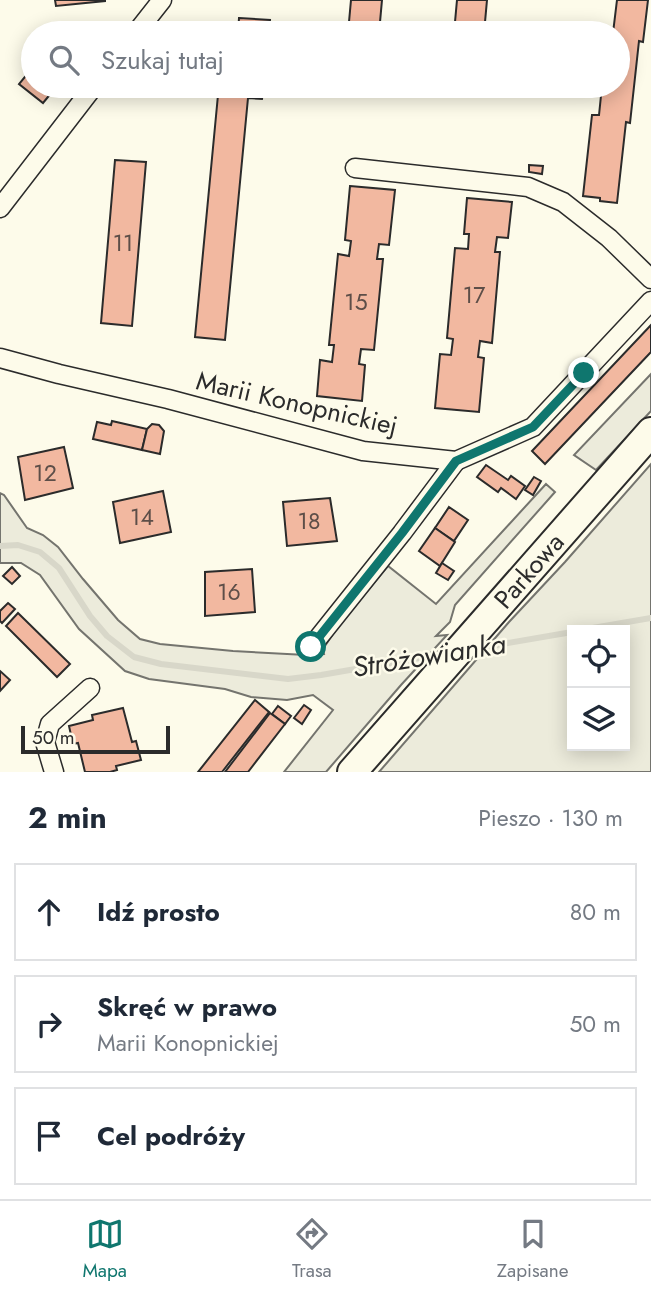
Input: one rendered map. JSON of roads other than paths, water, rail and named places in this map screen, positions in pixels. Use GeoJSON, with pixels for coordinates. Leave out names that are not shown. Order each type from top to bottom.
{"type":"FeatureCollection","features":[{"type":"Feature","properties":{"kind":"main road","name":"Parkowa"},"geometry":{"type":"LineString","coordinates":[[352,772],[651,432]]}},
{"type":"Feature","properties":{"kind":"street"},"geometry":{"type":"LineString","coordinates":[[145,21],[162,0]]}},
{"type":"Feature","properties":{"kind":"street"},"geometry":{"type":"LineString","coordinates":[[0,208],[85,98]]}},
{"type":"Feature","properties":{"kind":"street"},"geometry":{"type":"LineString","coordinates":[[355,169],[528,187],[563,202],[609,238],[651,279]]}},
{"type":"Feature","properties":{"kind":"street","name":"Marii Konopnickiej"},"geometry":{"type":"LineString","coordinates":[[0,358],[363,451],[456,461],[533,427],[651,301]]}},
{"type":"Feature","properties":{"kind":"street"},"geometry":{"type":"LineString","coordinates":[[311,647],[456,461]]}},
{"type":"Feature","properties":{"kind":"street"},"geometry":{"type":"LineString","coordinates":[[54,772],[45,742],[50,724],[90,688]]}},
{"type":"Feature","properties":{"kind":"waterway","name":"Stróżowianka"},"geometry":{"type":"LineString","coordinates":[[0,546],[18,545],[40,552],[59,568],[90,616],[107,636],[134,657],[161,664],[288,679],[442,654]]}},
{"type":"Feature","properties":{"kind":"waterway","name":"Stróżowianka"},"geometry":{"type":"LineString","coordinates":[[610,625],[651,618]]}},
{"type":"Feature","properties":{"kind":"waterway","name":"Stróżowianka"},"geometry":{"type":"LineString","coordinates":[[473,649],[567,633]]}}]}
